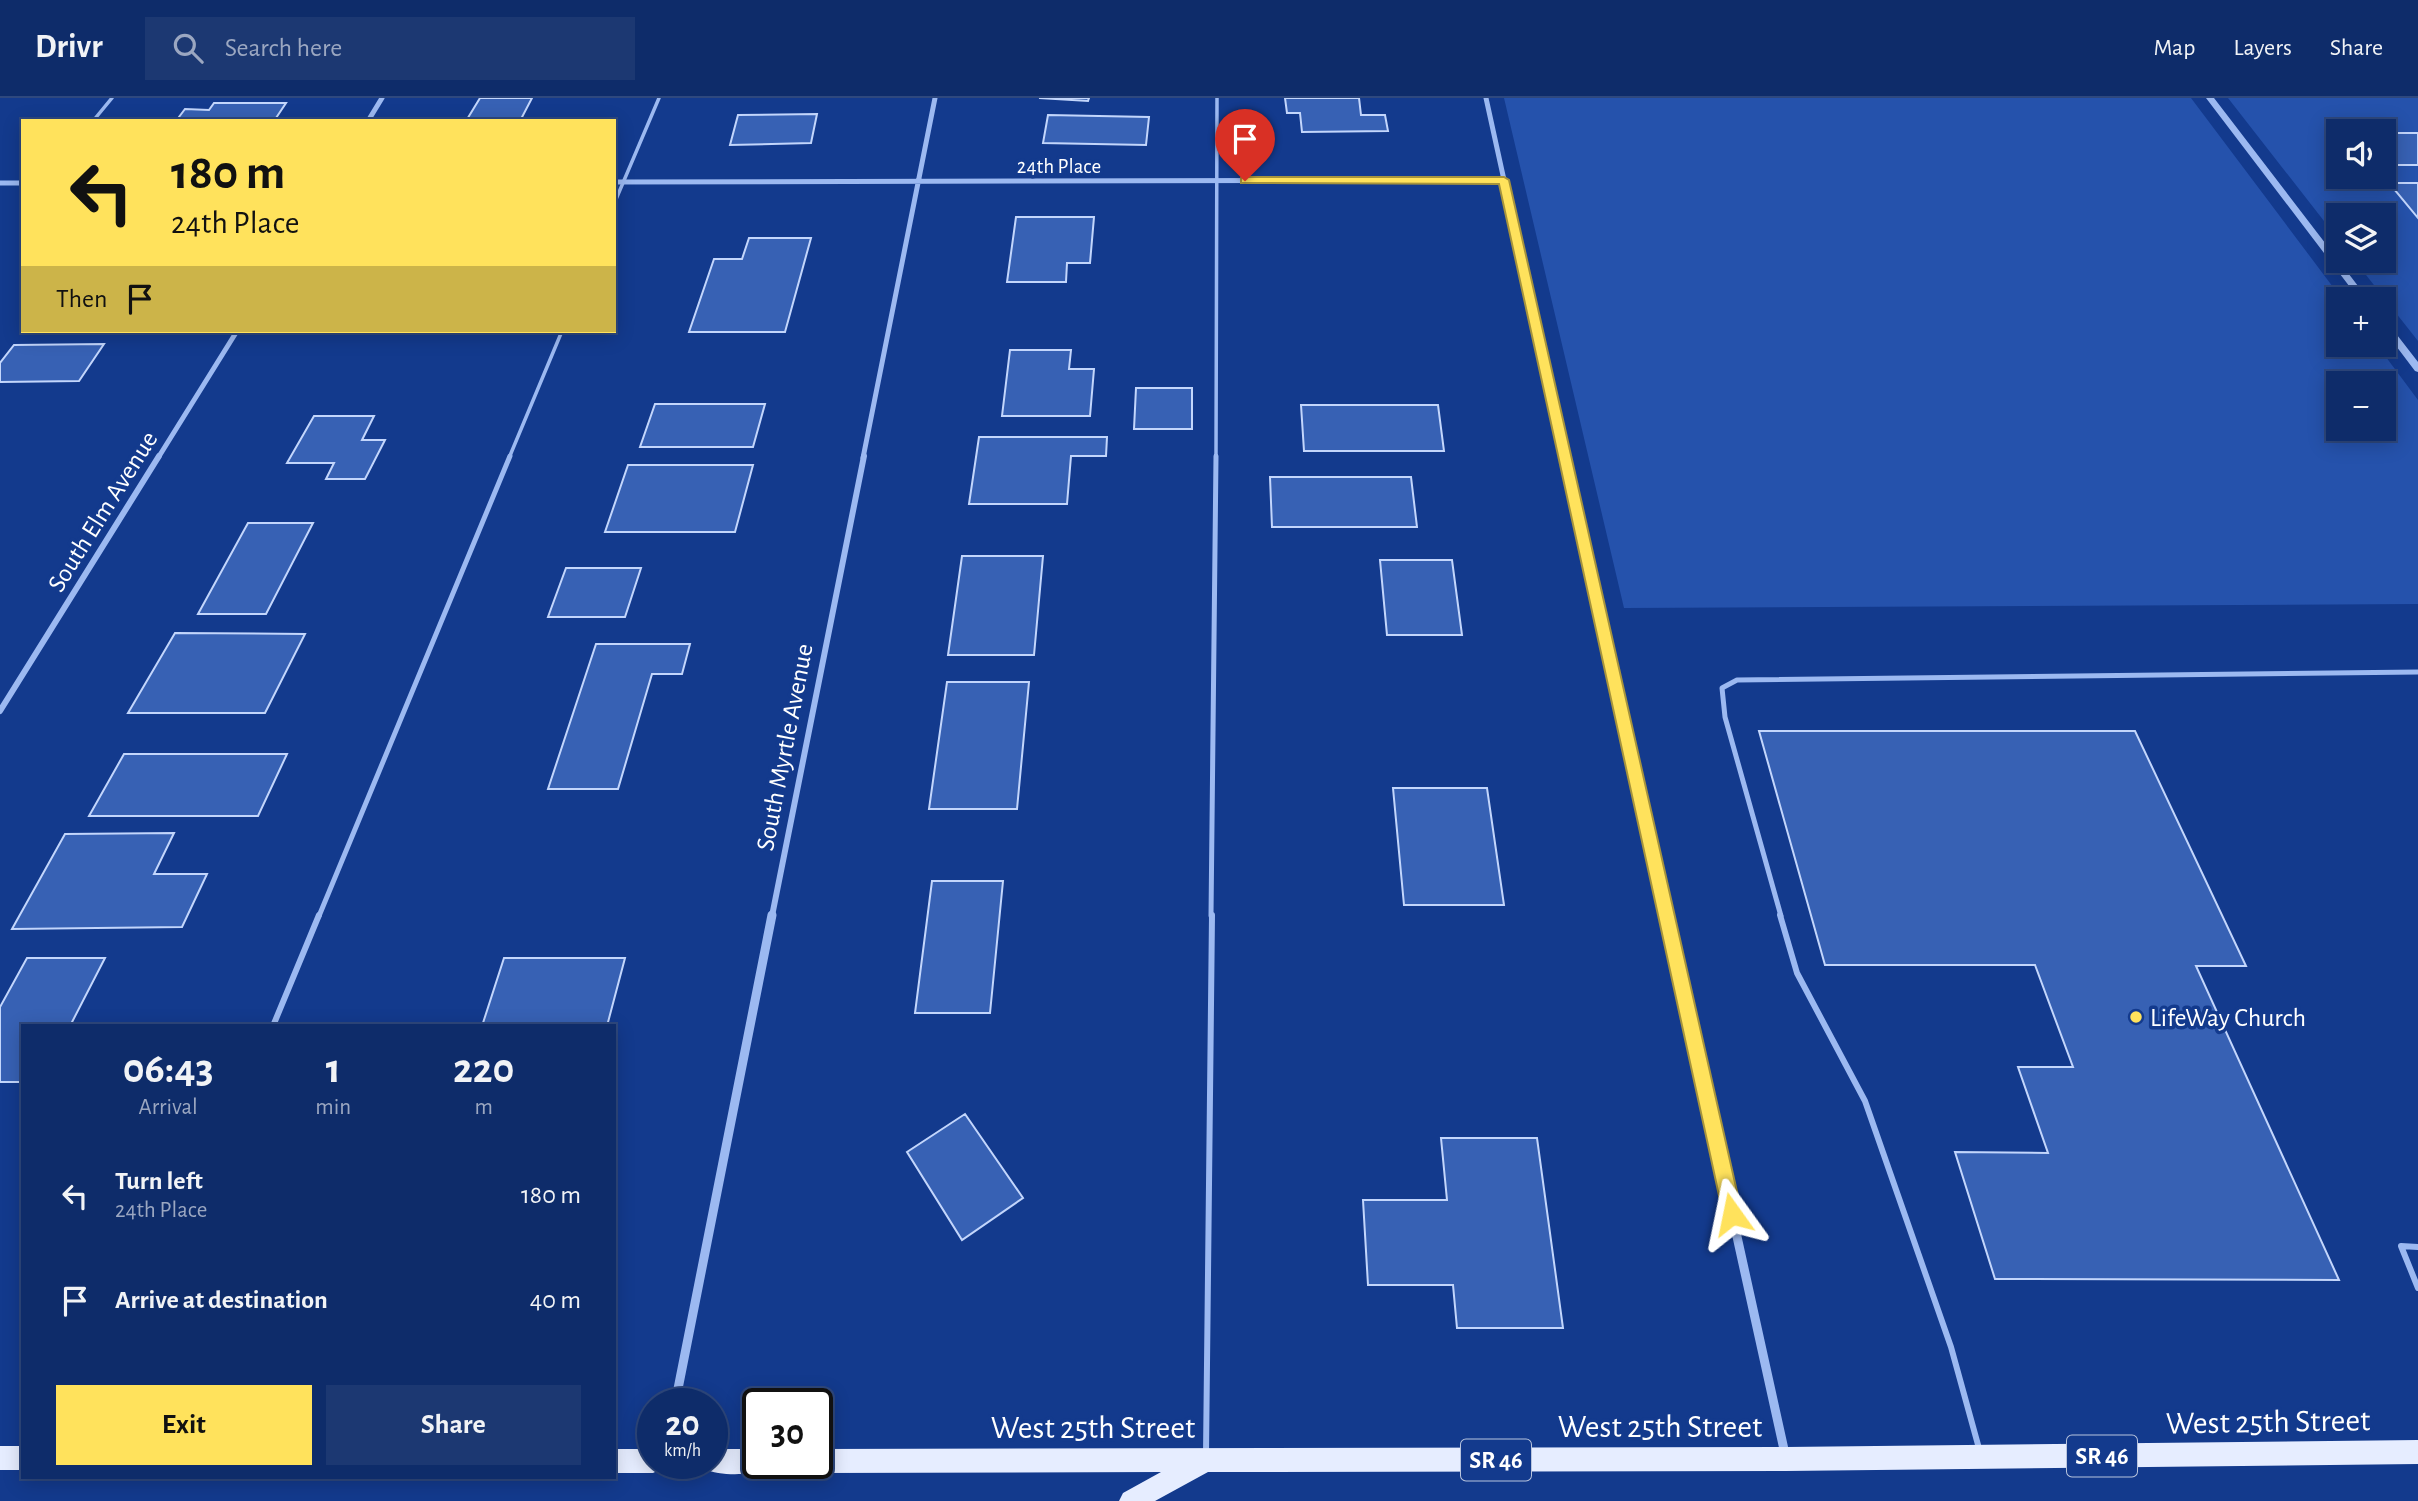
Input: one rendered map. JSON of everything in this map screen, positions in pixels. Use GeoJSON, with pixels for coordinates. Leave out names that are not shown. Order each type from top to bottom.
{"type":"FeatureCollection","features":[{"type":"Feature","properties":{"kind":"main road","name":"West 25th Street"},"geometry":{"type":"LineString","coordinates":[[833,1461],[1981,1458],[2418,1452]]}},
{"type":"Feature","properties":{"kind":"main road"},"geometry":{"type":"LineString","coordinates":[[0,1458],[21,1458]]}},
{"type":"Feature","properties":{"kind":"main road"},"geometry":{"type":"LineString","coordinates":[[616,1461],[637,1461]]}},
{"type":"Feature","properties":{"kind":"main road"},"geometry":{"type":"LineString","coordinates":[[1131,1501],[1206,1461]]}},
{"type":"Feature","properties":{"kind":"street"},"geometry":{"type":"LineString","coordinates":[[369,119],[382,98]]}},
{"type":"Feature","properties":{"kind":"street","name":"South Myrtle Avenue"},"geometry":{"type":"LineString","coordinates":[[678,1388],[935,98]]}},
{"type":"Feature","properties":{"kind":"street"},"geometry":{"type":"LineString","coordinates":[[1486,98],[1786,1459]]}},
{"type":"Feature","properties":{"kind":"street"},"geometry":{"type":"LineString","coordinates":[[2210,98],[2355,287]]}},
{"type":"Feature","properties":{"kind":"street","name":"24th Place"},"geometry":{"type":"LineString","coordinates":[[616,182],[1504,180]]}},
{"type":"Feature","properties":{"kind":"street"},"geometry":{"type":"LineString","coordinates":[[0,183],[21,183]]}},
{"type":"Feature","properties":{"kind":"street","name":"South Elm Avenue"},"geometry":{"type":"LineString","coordinates":[[0,712],[236,333]]}},
{"type":"Feature","properties":{"kind":"street"},"geometry":{"type":"LineString","coordinates":[[2396,340],[2418,369]]}},
{"type":"Feature","properties":{"kind":"lane"},"geometry":{"type":"LineString","coordinates":[[95,119],[112,98]]}},
{"type":"Feature","properties":{"kind":"lane"},"geometry":{"type":"LineString","coordinates":[[616,199],[659,98]]}},
{"type":"Feature","properties":{"kind":"lane"},"geometry":{"type":"LineString","coordinates":[[1206,1461],[1219,181],[1217,98]]}},
{"type":"Feature","properties":{"kind":"lane"},"geometry":{"type":"LineString","coordinates":[[274,1024],[561,333]]}},
{"type":"Feature","properties":{"kind":"lane"},"geometry":{"type":"LineString","coordinates":[[1981,1458],[1951,1347],[1865,1101],[1797,973],[1739,773],[1725,717],[1722,688],[1737,680],[1841,677],[2418,672]]}},
{"type":"Feature","properties":{"kind":"lane"},"geometry":{"type":"LineString","coordinates":[[2418,1247],[2402,1246],[2418,1288]]}},
{"type":"Feature","properties":{"kind":"shaded area"},"geometry":{"type":"Polygon","coordinates":[[[1504,98],[2191,98],[2333,287],[2326,287],[2326,357],[2386,357],[2418,400],[2418,604],[1624,608],[1504,98]]]}},
{"type":"Feature","properties":{"kind":"shaded area"},"geometry":{"type":"Polygon","coordinates":[[[2228,98],[2418,98],[2418,341],[2396,313],[2396,287],[2375,287],[2364,273],[2396,273],[2396,203],[2326,203],[2326,224],[2228,98]]]}},
{"type":"Feature","properties":{"kind":"building"},"geometry":{"type":"Polygon","coordinates":[[[480,98],[532,98],[521,119],[467,119],[480,98]]]}},
{"type":"Feature","properties":{"kind":"building"},"geometry":{"type":"Polygon","coordinates":[[[1039,98],[1089,98],[1088,101],[1039,98]]]}},
{"type":"Feature","properties":{"kind":"building"},"geometry":{"type":"Polygon","coordinates":[[[1285,98],[1359,98],[1361,115],[1385,115],[1388,131],[1302,132],[1300,113],[1287,113],[1285,98]]]}},
{"type":"Feature","properties":{"kind":"building"},"geometry":{"type":"Polygon","coordinates":[[[214,103],[286,103],[275,119],[178,119],[185,109],[209,110],[214,103]]]}},
{"type":"Feature","properties":{"kind":"building"},"geometry":{"type":"Polygon","coordinates":[[[817,114],[811,143],[730,145],[738,115],[817,114]]]}},
{"type":"Feature","properties":{"kind":"building"},"geometry":{"type":"Polygon","coordinates":[[[1048,115],[1149,117],[1146,145],[1043,143],[1048,115]]]}},
{"type":"Feature","properties":{"kind":"building"},"geometry":{"type":"Polygon","coordinates":[[[2396,133],[2418,133],[2418,165],[2396,165],[2396,133]]]}},
{"type":"Feature","properties":{"kind":"building"},"geometry":{"type":"Polygon","coordinates":[[[2396,183],[2418,183],[2418,218],[2394,189],[2396,183]]]}},
{"type":"Feature","properties":{"kind":"building"},"geometry":{"type":"Polygon","coordinates":[[[1016,217],[1094,217],[1090,263],[1067,263],[1066,282],[1007,282],[1016,217]]]}},
{"type":"Feature","properties":{"kind":"building"},"geometry":{"type":"Polygon","coordinates":[[[749,238],[811,238],[785,332],[689,332],[714,259],[742,259],[749,238]]]}},
{"type":"Feature","properties":{"kind":"building"},"geometry":{"type":"Polygon","coordinates":[[[104,344],[79,381],[0,382],[0,363],[14,345],[104,344]]]}},
{"type":"Feature","properties":{"kind":"building"},"geometry":{"type":"Polygon","coordinates":[[[1010,350],[1071,350],[1069,369],[1094,369],[1090,416],[1002,416],[1010,350]]]}},
{"type":"Feature","properties":{"kind":"building"},"geometry":{"type":"Polygon","coordinates":[[[1136,388],[1192,388],[1192,429],[1134,429],[1136,388]]]}},
{"type":"Feature","properties":{"kind":"building"},"geometry":{"type":"Polygon","coordinates":[[[655,404],[765,404],[753,447],[640,447],[655,404]]]}},
{"type":"Feature","properties":{"kind":"building"},"geometry":{"type":"Polygon","coordinates":[[[1301,405],[1438,405],[1444,451],[1304,451],[1301,405]]]}},
{"type":"Feature","properties":{"kind":"building"},"geometry":{"type":"Polygon","coordinates":[[[314,416],[374,416],[362,440],[385,440],[365,479],[326,479],[334,463],[287,463],[314,416]]]}},
{"type":"Feature","properties":{"kind":"building"},"geometry":{"type":"Polygon","coordinates":[[[979,437],[1107,437],[1106,456],[1071,456],[1067,504],[969,504],[979,437]]]}},
{"type":"Feature","properties":{"kind":"building"},"geometry":{"type":"Polygon","coordinates":[[[628,465],[753,465],[735,532],[605,532],[628,465]]]}},
{"type":"Feature","properties":{"kind":"building"},"geometry":{"type":"Polygon","coordinates":[[[1270,477],[1411,477],[1417,527],[1272,527],[1270,477]]]}},
{"type":"Feature","properties":{"kind":"building"},"geometry":{"type":"Polygon","coordinates":[[[248,523],[313,523],[266,614],[198,614],[248,523]]]}},
{"type":"Feature","properties":{"kind":"building"},"geometry":{"type":"Polygon","coordinates":[[[962,556],[1043,556],[1034,655],[948,655],[962,556]]]}},
{"type":"Feature","properties":{"kind":"building"},"geometry":{"type":"Polygon","coordinates":[[[1380,560],[1452,560],[1462,635],[1387,635],[1380,560]]]}},
{"type":"Feature","properties":{"kind":"building"},"geometry":{"type":"Polygon","coordinates":[[[566,568],[641,568],[625,617],[548,617],[566,568]]]}},
{"type":"Feature","properties":{"kind":"building"},"geometry":{"type":"Polygon","coordinates":[[[175,633],[305,634],[265,713],[128,713],[175,633]]]}},
{"type":"Feature","properties":{"kind":"building"},"geometry":{"type":"Polygon","coordinates":[[[596,644],[690,644],[682,674],[652,674],[618,789],[548,789],[596,644]]]}},
{"type":"Feature","properties":{"kind":"building"},"geometry":{"type":"Polygon","coordinates":[[[947,682],[1029,682],[1017,809],[929,809],[947,682]]]}},
{"type":"Feature","properties":{"kind":"building","name":"LifeWay Church"},"geometry":{"type":"Polygon","coordinates":[[[1759,731],[2135,731],[2246,966],[2196,966],[2339,1280],[1995,1279],[1955,1152],[2048,1153],[2018,1067],[2073,1067],[2035,965],[1825,965],[1759,731]]]}},
{"type":"Feature","properties":{"kind":"building"},"geometry":{"type":"Polygon","coordinates":[[[124,754],[287,754],[258,816],[89,816],[124,754]]]}},
{"type":"Feature","properties":{"kind":"building"},"geometry":{"type":"Polygon","coordinates":[[[1393,788],[1487,788],[1504,905],[1404,905],[1393,788]]]}},
{"type":"Feature","properties":{"kind":"building"},"geometry":{"type":"Polygon","coordinates":[[[174,833],[154,874],[207,874],[182,927],[12,929],[65,834],[174,833]]]}},
{"type":"Feature","properties":{"kind":"building"},"geometry":{"type":"Polygon","coordinates":[[[932,881],[1003,881],[990,1013],[915,1013],[932,881]]]}},
{"type":"Feature","properties":{"kind":"building"},"geometry":{"type":"Polygon","coordinates":[[[27,958],[105,958],[71,1024],[21,1024],[21,1082],[0,1082],[0,1007],[27,958]]]}},
{"type":"Feature","properties":{"kind":"building"},"geometry":{"type":"Polygon","coordinates":[[[504,958],[625,958],[608,1024],[483,1024],[504,958]]]}},
{"type":"Feature","properties":{"kind":"building"},"geometry":{"type":"Polygon","coordinates":[[[965,1114],[1023,1198],[962,1240],[907,1152],[965,1114]]]}},
{"type":"Feature","properties":{"kind":"building"},"geometry":{"type":"Polygon","coordinates":[[[1441,1138],[1537,1138],[1563,1328],[1457,1328],[1453,1285],[1368,1285],[1363,1200],[1447,1200],[1441,1138]]]}},
{"type":"Feature","properties":{"kind":"place","name":"LifeWay Church"},"geometry":{"type":"Point","coordinates":[2136,1017]}},
{"type":"Feature","properties":{"kind":"route"},"geometry":{"type":"LineString","coordinates":[[1245,181],[1504,180],[1732,1214]]}}]}
